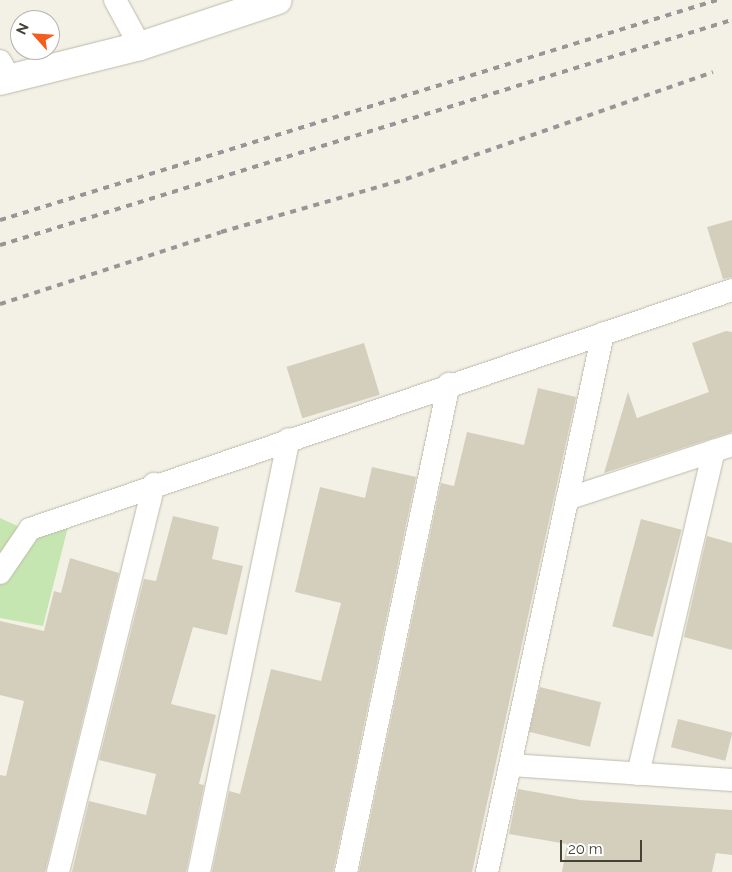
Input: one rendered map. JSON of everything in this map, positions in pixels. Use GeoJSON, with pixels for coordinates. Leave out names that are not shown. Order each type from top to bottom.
{"type":"FeatureCollection","features":[{"type":"Feature","properties":{"kind":"street"},"geometry":{"type":"LineString","coordinates":[[115,0],[140,46]]}},
{"type":"Feature","properties":{"kind":"street"},"geometry":{"type":"LineString","coordinates":[[3,74],[140,46],[263,2]]}},
{"type":"Feature","properties":{"kind":"street"},"geometry":{"type":"LineString","coordinates":[[0,573],[30,529],[154,484],[732,290]]}},
{"type":"Feature","properties":{"kind":"street"},"geometry":{"type":"LineString","coordinates":[[487,872],[603,333]]}},
{"type":"Feature","properties":{"kind":"street"},"geometry":{"type":"LineString","coordinates":[[346,872],[449,384]]}},
{"type":"Feature","properties":{"kind":"street"},"geometry":{"type":"LineString","coordinates":[[200,872],[289,439]]}},
{"type":"Feature","properties":{"kind":"street"},"geometry":{"type":"LineString","coordinates":[[567,499],[723,448]]}},
{"type":"Feature","properties":{"kind":"street"},"geometry":{"type":"LineString","coordinates":[[638,774],[723,448]]}},
{"type":"Feature","properties":{"kind":"street"},"geometry":{"type":"LineString","coordinates":[[58,872],[154,484]]}},
{"type":"Feature","properties":{"kind":"street"},"geometry":{"type":"LineString","coordinates":[[511,765],[732,780]]}},
{"type":"Feature","properties":{"kind":"green space"},"geometry":{"type":"Polygon","coordinates":[[[0,518],[22,528],[0,561],[0,518]]]}},
{"type":"Feature","properties":{"kind":"green space"},"geometry":{"type":"Polygon","coordinates":[[[70,519],[43,626],[0,618],[0,580],[32,533],[70,519]]]}},
{"type":"Feature","properties":{"kind":"building"},"geometry":{"type":"Polygon","coordinates":[[[732,220],[732,277],[723,279],[707,227],[732,220]]]}},
{"type":"Feature","properties":{"kind":"building"},"geometry":{"type":"Polygon","coordinates":[[[726,331],[732,332],[732,432],[604,473],[628,392],[637,418],[709,392],[692,343],[726,331]]]}},
{"type":"Feature","properties":{"kind":"building"},"geometry":{"type":"Polygon","coordinates":[[[364,343],[380,395],[302,418],[287,367],[364,343]]]}},
{"type":"Feature","properties":{"kind":"building"},"geometry":{"type":"Polygon","coordinates":[[[538,388],[576,397],[472,872],[359,872],[441,483],[454,486],[467,432],[524,445],[538,388]]]}},
{"type":"Feature","properties":{"kind":"building"},"geometry":{"type":"Polygon","coordinates":[[[372,467],[416,477],[333,872],[212,872],[229,791],[240,794],[271,669],[321,681],[341,603],[295,592],[320,487],[365,498],[372,467]]]}},
{"type":"Feature","properties":{"kind":"building"},"geometry":{"type":"Polygon","coordinates":[[[173,516],[219,527],[212,559],[243,566],[227,635],[193,627],[171,704],[216,715],[199,784],[204,785],[186,872],[72,872],[89,801],[146,815],[156,774],[99,760],[144,579],[156,581],[173,516]]]}},
{"type":"Feature","properties":{"kind":"building"},"geometry":{"type":"Polygon","coordinates":[[[641,519],[682,530],[653,637],[612,626],[641,519]]]}},
{"type":"Feature","properties":{"kind":"building"},"geometry":{"type":"Polygon","coordinates":[[[707,536],[732,543],[732,650],[684,637],[707,536]]]}},
{"type":"Feature","properties":{"kind":"building"},"geometry":{"type":"Polygon","coordinates":[[[70,558],[119,573],[45,872],[0,872],[0,775],[6,776],[24,701],[0,695],[0,621],[44,631],[54,591],[61,593],[70,558]]]}},
{"type":"Feature","properties":{"kind":"building"},"geometry":{"type":"Polygon","coordinates":[[[540,687],[601,702],[590,747],[529,732],[540,687]]]}},
{"type":"Feature","properties":{"kind":"building"},"geometry":{"type":"Polygon","coordinates":[[[678,719],[732,732],[725,761],[671,747],[678,719]]]}},
{"type":"Feature","properties":{"kind":"building"},"geometry":{"type":"Polygon","coordinates":[[[518,789],[580,800],[732,810],[732,855],[716,853],[712,872],[562,872],[567,844],[509,834],[518,789]]]}},
{"type":"Feature","properties":{"kind":"railway"},"geometry":{"type":"LineString","coordinates":[[0,220],[717,0]]}},
{"type":"Feature","properties":{"kind":"railway"},"geometry":{"type":"LineString","coordinates":[[0,245],[732,20]]}},
{"type":"Feature","properties":{"kind":"railway"},"geometry":{"type":"LineString","coordinates":[[0,304],[221,232],[406,179],[713,72]]}}]}
